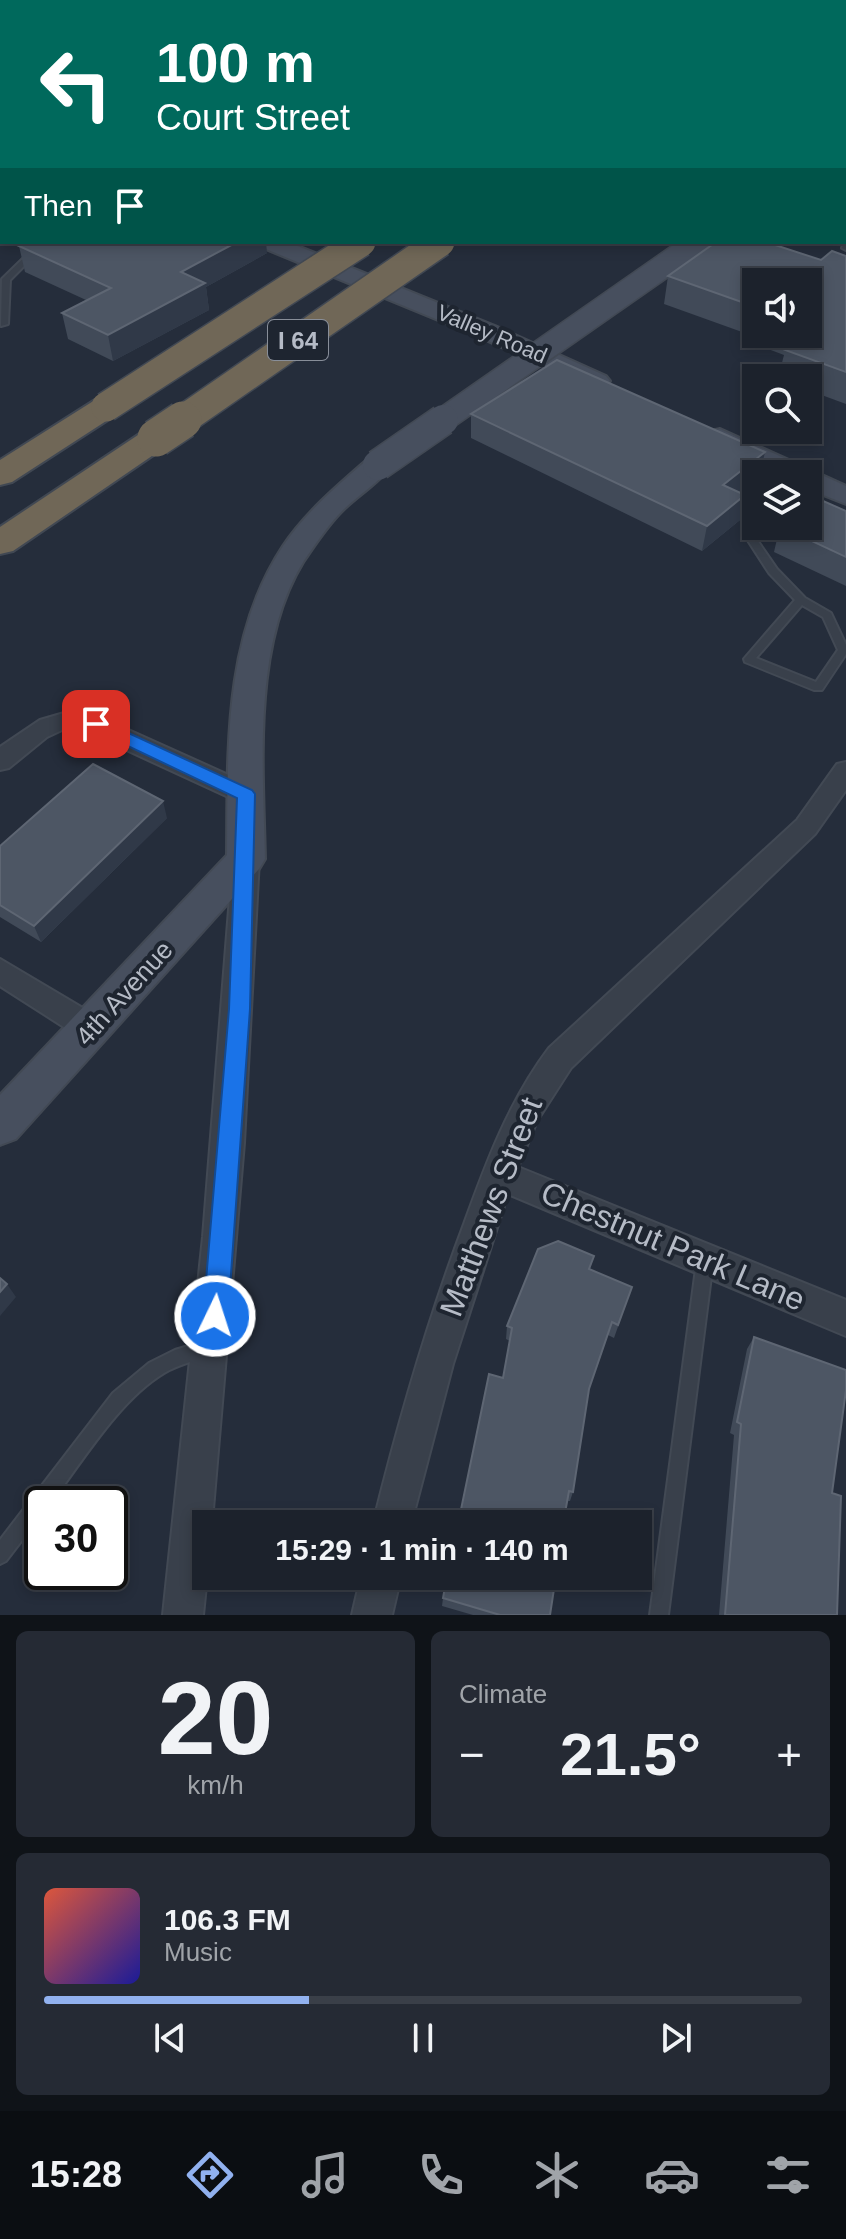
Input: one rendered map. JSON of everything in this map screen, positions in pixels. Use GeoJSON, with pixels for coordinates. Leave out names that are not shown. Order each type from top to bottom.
{"type":"FeatureCollection","features":[{"type":"Feature","properties":{"kind":"highway","name":"I 64"},"geometry":{"type":"LineString","coordinates":[[0,475],[358,244]]}},
{"type":"Feature","properties":{"kind":"highway","name":"I 64"},"geometry":{"type":"LineString","coordinates":[[0,543],[437,244]]}},
{"type":"Feature","properties":{"kind":"main road","name":"Valley Road"},"geometry":{"type":"LineString","coordinates":[[274,244],[486,331],[620,391]]}},
{"type":"Feature","properties":{"kind":"main road"},"geometry":{"type":"LineString","coordinates":[[246,859],[249,689],[257,633],[273,587],[314,525],[335,501],[378,465],[695,244]]}},
{"type":"Feature","properties":{"kind":"main road"},"geometry":{"type":"LineString","coordinates":[[702,429],[766,460]]}},
{"type":"Feature","properties":{"kind":"main road"},"geometry":{"type":"LineString","coordinates":[[822,486],[846,496]]}},
{"type":"Feature","properties":{"kind":"main road","name":"4th Avenue"},"geometry":{"type":"LineString","coordinates":[[0,1125],[246,859]]}},
{"type":"Feature","properties":{"kind":"street"},"geometry":{"type":"LineString","coordinates":[[0,761],[43,726],[70,719],[96,724],[246,794]]}},
{"type":"Feature","properties":{"kind":"street","name":"Matthews Street"},"geometry":{"type":"LineString","coordinates":[[396,1510],[430,1373],[457,1287],[519,1119],[537,1086],[560,1058],[806,827],[846,771]]}},
{"type":"Feature","properties":{"kind":"street"},"geometry":{"type":"LineString","coordinates":[[183,1615],[212,1347],[239,1009],[246,859]]}},
{"type":"Feature","properties":{"kind":"street"},"geometry":{"type":"LineString","coordinates":[[0,971],[92,1029]]}},
{"type":"Feature","properties":{"kind":"street","name":"Chestnut Park Lane"},"geometry":{"type":"LineString","coordinates":[[499,1175],[846,1318]]}},
{"type":"Feature","properties":{"kind":"street"},"geometry":{"type":"LineString","coordinates":[[372,1615],[378,1590]]}},
{"type":"Feature","properties":{"kind":"lane"},"geometry":{"type":"LineString","coordinates":[[4,324],[6,279],[42,244]]}},
{"type":"Feature","properties":{"kind":"lane"},"geometry":{"type":"LineString","coordinates":[[753,540],[773,571],[801,600],[827,615],[843,650],[818,687],[749,659],[801,600]]}},
{"type":"Feature","properties":{"kind":"lane"},"geometry":{"type":"LineString","coordinates":[[659,1615],[705,1260]]}},
{"type":"Feature","properties":{"kind":"lane"},"geometry":{"type":"LineString","coordinates":[[0,1555],[119,1399],[155,1369],[175,1358],[212,1347]]}},
{"type":"Feature","properties":{"kind":"building"},"geometry":{"type":"Polygon","coordinates":[[[233,244],[181,272],[205,283],[108,335],[62,313],[111,288],[19,246],[233,244]]]}},
{"type":"Feature","properties":{"kind":"building"},"geometry":{"type":"Polygon","coordinates":[[[713,244],[772,244],[821,260],[832,251],[846,256],[846,372],[785,350],[822,348],[822,268],[742,268],[742,302],[668,276],[713,244]]]}},
{"type":"Feature","properties":{"kind":"building"},"geometry":{"type":"Polygon","coordinates":[[[557,360],[765,452],[755,460],[742,460],[742,470],[723,485],[742,494],[742,497],[707,526],[471,414],[557,360]]]}},
{"type":"Feature","properties":{"kind":"building"},"geometry":{"type":"Polygon","coordinates":[[[822,500],[846,511],[846,557],[810,540],[822,540],[822,500]]]}},
{"type":"Feature","properties":{"kind":"building"},"geometry":{"type":"Polygon","coordinates":[[[93,764],[163,801],[34,926],[0,905],[0,846],[93,764]]]}},
{"type":"Feature","properties":{"kind":"building"},"geometry":{"type":"Polygon","coordinates":[[[558,1241],[594,1256],[589,1269],[632,1287],[618,1325],[612,1322],[589,1389],[573,1492],[569,1491],[566,1510],[461,1510],[489,1374],[503,1378],[512,1328],[507,1326],[538,1249],[558,1241]]]}},
{"type":"Feature","properties":{"kind":"building"},"geometry":{"type":"Polygon","coordinates":[[[0,1278],[7,1284],[0,1292],[0,1278]]]}},
{"type":"Feature","properties":{"kind":"building"},"geometry":{"type":"Polygon","coordinates":[[[754,1337],[846,1370],[832,1493],[841,1496],[837,1615],[725,1615],[741,1424],[737,1422],[754,1337]]]}},
{"type":"Feature","properties":{"kind":"building"},"geometry":{"type":"Polygon","coordinates":[[[444,1590],[554,1590],[550,1615],[500,1615],[443,1598],[444,1590]]]}},
{"type":"Feature","properties":{"kind":"route"},"geometry":{"type":"LineString","coordinates":[[96,724],[246,794],[239,1009],[215,1316]]}}]}
